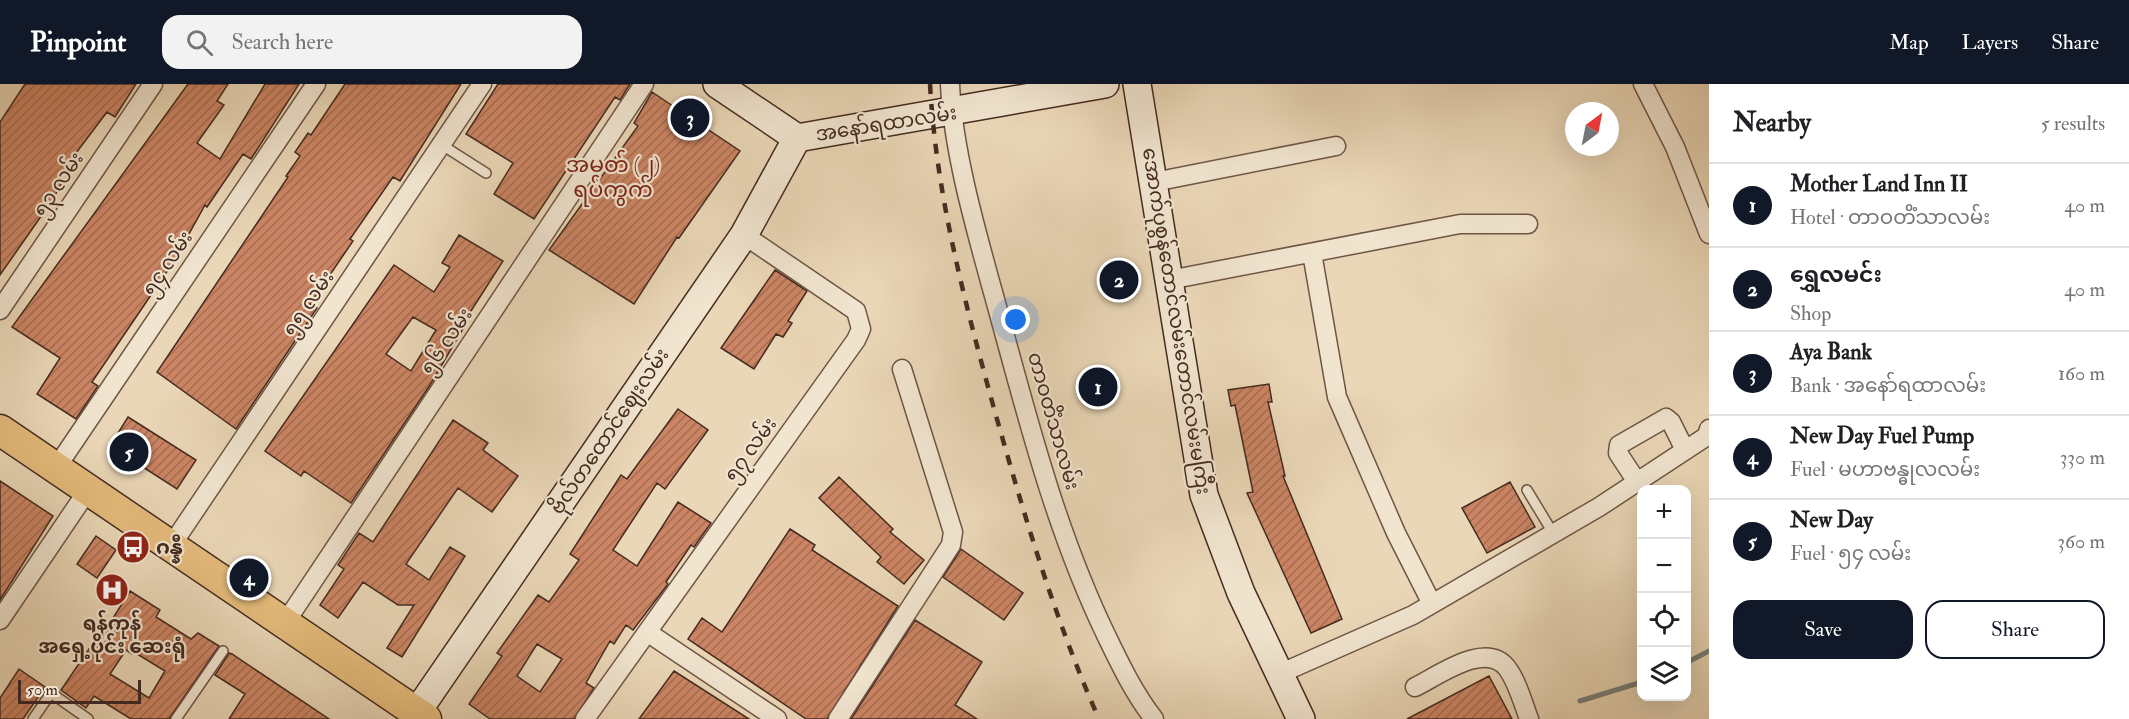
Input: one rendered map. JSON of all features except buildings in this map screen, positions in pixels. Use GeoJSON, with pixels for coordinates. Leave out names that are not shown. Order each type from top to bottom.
{"type":"FeatureCollection","features":[{"type":"Feature","properties":{"kind":"main road","name":"အနော်ရထာလမ်း"},"geometry":{"type":"LineString","coordinates":[[735,89],[797,138],[951,112],[1038,90],[1105,84]]}},
{"type":"Feature","properties":{"kind":"main road","name":"အောက်ပုစွန်တောင်လမ်းတောင်လမ်းမကြီး"},"geometry":{"type":"LineString","coordinates":[[1137,84],[1204,495],[1241,593],[1298,718]]}},
{"type":"Feature","properties":{"kind":"main road","name":"ဗိုလ်တထောင်ဈေးလမ်း"},"geometry":{"type":"LineString","coordinates":[[418,717],[744,235],[797,138]]}},
{"type":"Feature","properties":{"kind":"main road"},"geometry":{"type":"LineString","coordinates":[[0,430],[285,623],[418,717]]}},
{"type":"Feature","properties":{"kind":"street","name":"၅၃ လမ်း"},"geometry":{"type":"LineString","coordinates":[[0,310],[153,84]]}},
{"type":"Feature","properties":{"kind":"street","name":"၅၄ လမ်း"},"geometry":{"type":"LineString","coordinates":[[56,468],[316,84]]}},
{"type":"Feature","properties":{"kind":"street","name":"၅၅ လမ်း"},"geometry":{"type":"LineString","coordinates":[[171,546],[482,84]]}},
{"type":"Feature","properties":{"kind":"street","name":"၅၆ လမ်း"},"geometry":{"type":"LineString","coordinates":[[285,623],[644,84]]}},
{"type":"Feature","properties":{"kind":"street","name":"တာဝတိံသာလမ်း"},"geometry":{"type":"LineString","coordinates":[[950,84],[951,112],[981,247],[1032,436],[1080,581],[1135,695],[1154,719]]}},
{"type":"Feature","properties":{"kind":"street"},"geometry":{"type":"LineString","coordinates":[[1643,84],[1675,147],[1709,234]]}},
{"type":"Feature","properties":{"kind":"street"},"geometry":{"type":"LineString","coordinates":[[1154,182],[1336,146]]}},
{"type":"Feature","properties":{"kind":"street"},"geometry":{"type":"LineString","coordinates":[[1169,280],[1460,224],[1528,224]]}},
{"type":"Feature","properties":{"kind":"street","name":"၅၇ လမ်း"},"geometry":{"type":"LineString","coordinates":[[585,719],[856,340],[861,329],[856,311],[744,235]]}},
{"type":"Feature","properties":{"kind":"street"},"geometry":{"type":"LineString","coordinates":[[1312,253],[1337,397],[1396,533],[1432,604]]}},
{"type":"Feature","properties":{"kind":"street"},"geometry":{"type":"LineString","coordinates":[[838,719],[951,545],[953,532],[902,369]]}},
{"type":"Feature","properties":{"kind":"street"},"geometry":{"type":"LineString","coordinates":[[1637,482],[1618,453],[1619,446],[1666,418],[1671,422],[1685,450]]}},
{"type":"Feature","properties":{"kind":"street"},"geometry":{"type":"LineString","coordinates":[[1279,674],[1413,615],[1637,482],[1707,436],[1709,429]]}},
{"type":"Feature","properties":{"kind":"street"},"geometry":{"type":"LineString","coordinates":[[0,620],[88,490]]}},
{"type":"Feature","properties":{"kind":"street"},"geometry":{"type":"LineString","coordinates":[[647,632],[777,719]]}},
{"type":"Feature","properties":{"kind":"street"},"geometry":{"type":"LineString","coordinates":[[1415,687],[1477,656],[1494,658],[1507,668],[1529,719]]}},
{"type":"Feature","properties":{"kind":"lane"},"geometry":{"type":"LineString","coordinates":[[442,145],[486,173]]}},
{"type":"Feature","properties":{"kind":"lane"},"geometry":{"type":"LineString","coordinates":[[1527,490],[1553,533]]}},
{"type":"Feature","properties":{"kind":"lane"},"geometry":{"type":"LineString","coordinates":[[176,719],[224,651]]}},
{"type":"Feature","properties":{"kind":"lane"},"geometry":{"type":"LineString","coordinates":[[33,719],[51,693],[88,719]]}},
{"type":"Feature","properties":{"kind":"waterway"},"geometry":{"type":"LineString","coordinates":[[1691,660],[1709,651]]}},
{"type":"Feature","properties":{"kind":"waterway"},"geometry":{"type":"LineString","coordinates":[[1580,701],[1637,684]]}},
{"type":"Feature","properties":{"kind":"railway"},"geometry":{"type":"LineString","coordinates":[[930,84],[938,166],[945,206],[982,365],[1040,564],[1099,719]]}},
{"type":"Feature","properties":{"kind":"place","name":"Aya Bank"},"geometry":{"type":"Point","coordinates":[690,118]}},
{"type":"Feature","properties":{"kind":"place","name":"ရွှေလမင်း"},"geometry":{"type":"Point","coordinates":[1119,280]}},
{"type":"Feature","properties":{"kind":"place","name":"Mother Land Inn II"},"geometry":{"type":"Point","coordinates":[1098,387]}},
{"type":"Feature","properties":{"kind":"place","name":"New Day"},"geometry":{"type":"Point","coordinates":[129,452]}},
{"type":"Feature","properties":{"kind":"place","name":"ဂန္နီ"},"geometry":{"type":"Point","coordinates":[133,547]}},
{"type":"Feature","properties":{"kind":"place","name":"New Day Fuel Pump"},"geometry":{"type":"Point","coordinates":[249,578]}},
{"type":"Feature","properties":{"kind":"place","name":"ရန်ကုန် အရှေ့ပိုင်း ဆေးရုံ"},"geometry":{"type":"Point","coordinates":[112,590]}},
{"type":"Feature","properties":{"kind":"district","name":"အမှတ် (၂) ရပ်ကွက်"},"geometry":{"type":"Point","coordinates":[613,176]}}]}
